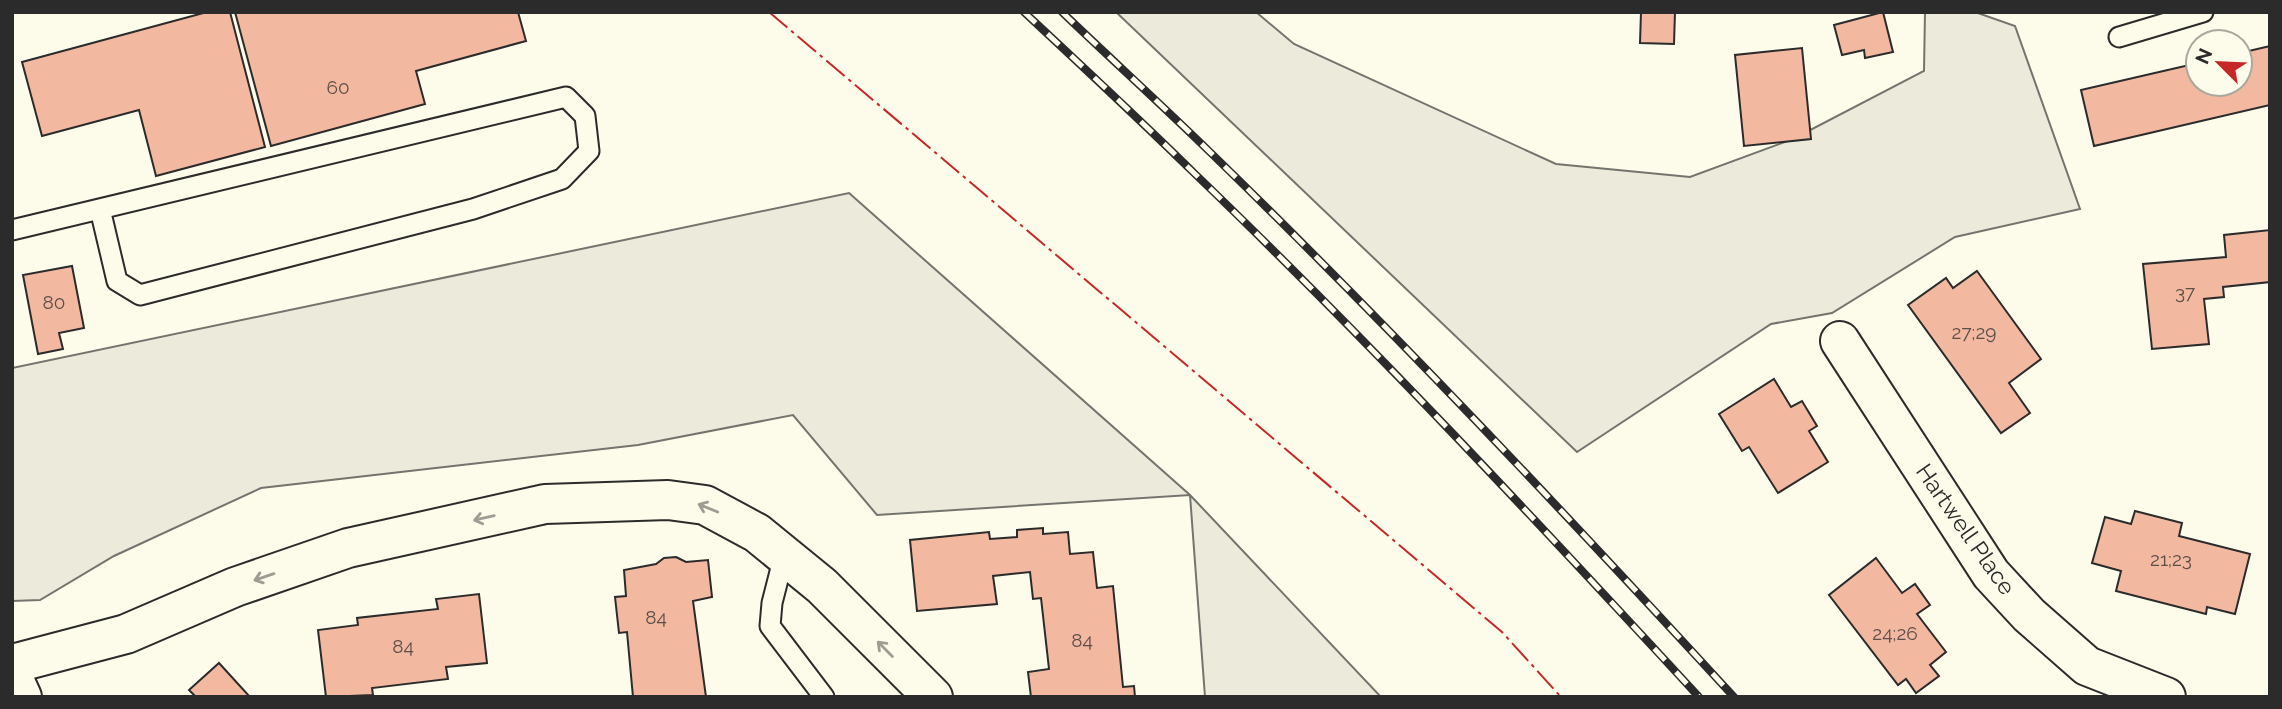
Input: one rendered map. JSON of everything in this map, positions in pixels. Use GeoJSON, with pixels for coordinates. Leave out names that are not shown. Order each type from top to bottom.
{"type":"FeatureCollection","features":[{"type":"Feature","properties":{"kind":"street","name":"Hartwell Place"},"geometry":{"type":"LineString","coordinates":[[1840,341],[1991,574],[2029,615],[2087,666],[2166,697]]}},
{"type":"Feature","properties":{"kind":"street"},"geometry":{"type":"LineString","coordinates":[[12,664],[126,634],[235,587],[348,548],[545,504],[668,500],[705,505],[757,534],[822,586],[933,697]]}},
{"type":"Feature","properties":{"kind":"street"},"geometry":{"type":"LineString","coordinates":[[12,675],[22,697]]}},
{"type":"Feature","properties":{"kind":"lane"},"geometry":{"type":"LineString","coordinates":[[2119,37],[2203,12]]}},
{"type":"Feature","properties":{"kind":"lane"},"geometry":{"type":"LineString","coordinates":[[12,230],[566,97],[585,116],[589,151],[562,179],[473,209],[140,295],[117,281],[100,209]]}},
{"type":"Feature","properties":{"kind":"lane"},"geometry":{"type":"LineString","coordinates":[[785,556],[772,603],[770,626],[824,697]]}},
{"type":"Feature","properties":{"kind":"shaded area"},"geometry":{"type":"Polygon","coordinates":[[[1116,12],[1256,12],[1294,44],[1556,164],[1690,177],[1793,139],[1924,71],[1925,12],[1975,12],[2015,26],[2080,209],[1955,237],[1832,313],[1771,324],[1577,452],[1116,12]]]}},
{"type":"Feature","properties":{"kind":"shaded area"},"geometry":{"type":"Polygon","coordinates":[[[849,193],[1190,495],[877,515],[793,415],[638,445],[261,488],[114,556],[40,600],[12,601],[12,368],[849,193]]]}},
{"type":"Feature","properties":{"kind":"shaded area"},"geometry":{"type":"Polygon","coordinates":[[[1190,495],[1381,697],[1205,697],[1190,495]]]}},
{"type":"Feature","properties":{"kind":"building"},"geometry":{"type":"Polygon","coordinates":[[[207,12],[230,12],[265,147],[156,176],[139,110],[42,136],[22,62],[207,12]]]}},
{"type":"Feature","properties":{"kind":"building"},"geometry":{"type":"Polygon","coordinates":[[[235,12],[518,12],[526,41],[416,71],[425,104],[271,146],[235,12]]]}},
{"type":"Feature","properties":{"kind":"building"},"geometry":{"type":"Polygon","coordinates":[[[1641,12],[1675,12],[1674,44],[1640,43],[1641,12]]]}},
{"type":"Feature","properties":{"kind":"building"},"geometry":{"type":"Polygon","coordinates":[[[1883,12],[1893,52],[1865,58],[1864,50],[1842,55],[1834,25],[1883,12]]]}},
{"type":"Feature","properties":{"kind":"building"},"geometry":{"type":"Polygon","coordinates":[[[2270,46],[2270,105],[2094,146],[2081,90],[2184,66],[2184,98],[2254,98],[2254,50],[2270,46]]]}},
{"type":"Feature","properties":{"kind":"building"},"geometry":{"type":"Polygon","coordinates":[[[1802,48],[1811,139],[1744,146],[1735,55],[1802,48]]]}},
{"type":"Feature","properties":{"kind":"building"},"geometry":{"type":"Polygon","coordinates":[[[2270,230],[2270,282],[2223,287],[2224,297],[2204,299],[2209,344],[2152,349],[2143,264],[2226,257],[2224,235],[2270,230]]]}},
{"type":"Feature","properties":{"kind":"building"},"geometry":{"type":"Polygon","coordinates":[[[72,266],[84,328],[59,333],[63,349],[38,354],[23,275],[72,266]]]}},
{"type":"Feature","properties":{"kind":"building"},"geometry":{"type":"Polygon","coordinates":[[[1977,271],[2041,359],[2009,383],[2030,413],[2001,433],[1908,305],[1946,278],[1953,288],[1977,271]]]}},
{"type":"Feature","properties":{"kind":"building"},"geometry":{"type":"Polygon","coordinates":[[[1774,379],[1791,407],[1802,401],[1817,426],[1809,431],[1828,462],[1778,493],[1749,447],[1742,451],[1719,414],[1774,379]]]}},
{"type":"Feature","properties":{"kind":"building"},"geometry":{"type":"Polygon","coordinates":[[[2135,511],[2182,523],[2179,536],[2250,554],[2235,614],[2207,607],[2206,614],[2116,591],[2121,571],[2092,563],[2105,517],[2131,524],[2135,511]]]}},
{"type":"Feature","properties":{"kind":"building"},"geometry":{"type":"Polygon","coordinates":[[[1043,528],[1043,534],[1068,532],[1070,554],[1093,552],[1097,588],[1113,586],[1123,687],[1134,686],[1135,697],[1031,697],[1028,672],[1049,669],[1041,598],[1033,599],[1030,572],[993,576],[997,604],[917,611],[910,540],[989,532],[990,539],[1017,537],[1017,530],[1043,528]]]}},
{"type":"Feature","properties":{"kind":"building"},"geometry":{"type":"Polygon","coordinates":[[[676,557],[686,562],[708,560],[712,597],[693,601],[706,697],[633,697],[627,632],[619,633],[615,597],[626,596],[624,570],[676,557]]]}},
{"type":"Feature","properties":{"kind":"building"},"geometry":{"type":"Polygon","coordinates":[[[1876,558],[1902,593],[1915,584],[1930,605],[1917,614],[1946,652],[1930,665],[1939,676],[1916,693],[1906,679],[1898,685],[1829,595],[1876,558]]]}},
{"type":"Feature","properties":{"kind":"building"},"geometry":{"type":"Polygon","coordinates":[[[479,594],[487,663],[446,667],[448,679],[372,688],[373,695],[326,697],[318,630],[358,625],[357,618],[438,609],[436,599],[479,594]]]}},
{"type":"Feature","properties":{"kind":"building"},"geometry":{"type":"Polygon","coordinates":[[[219,663],[250,697],[196,697],[189,690],[219,663]]]}},
{"type":"Feature","properties":{"kind":"railway"},"geometry":{"type":"LineString","coordinates":[[1024,12],[1323,300],[1513,497],[1699,697]]}},
{"type":"Feature","properties":{"kind":"railway"},"geometry":{"type":"LineString","coordinates":[[1062,12],[1194,136],[1346,287],[1542,490],[1734,697]]}},
{"type":"Feature","properties":{"kind":"power"},"geometry":{"type":"LineString","coordinates":[[769,12],[1502,632],[1561,697]]}}]}
